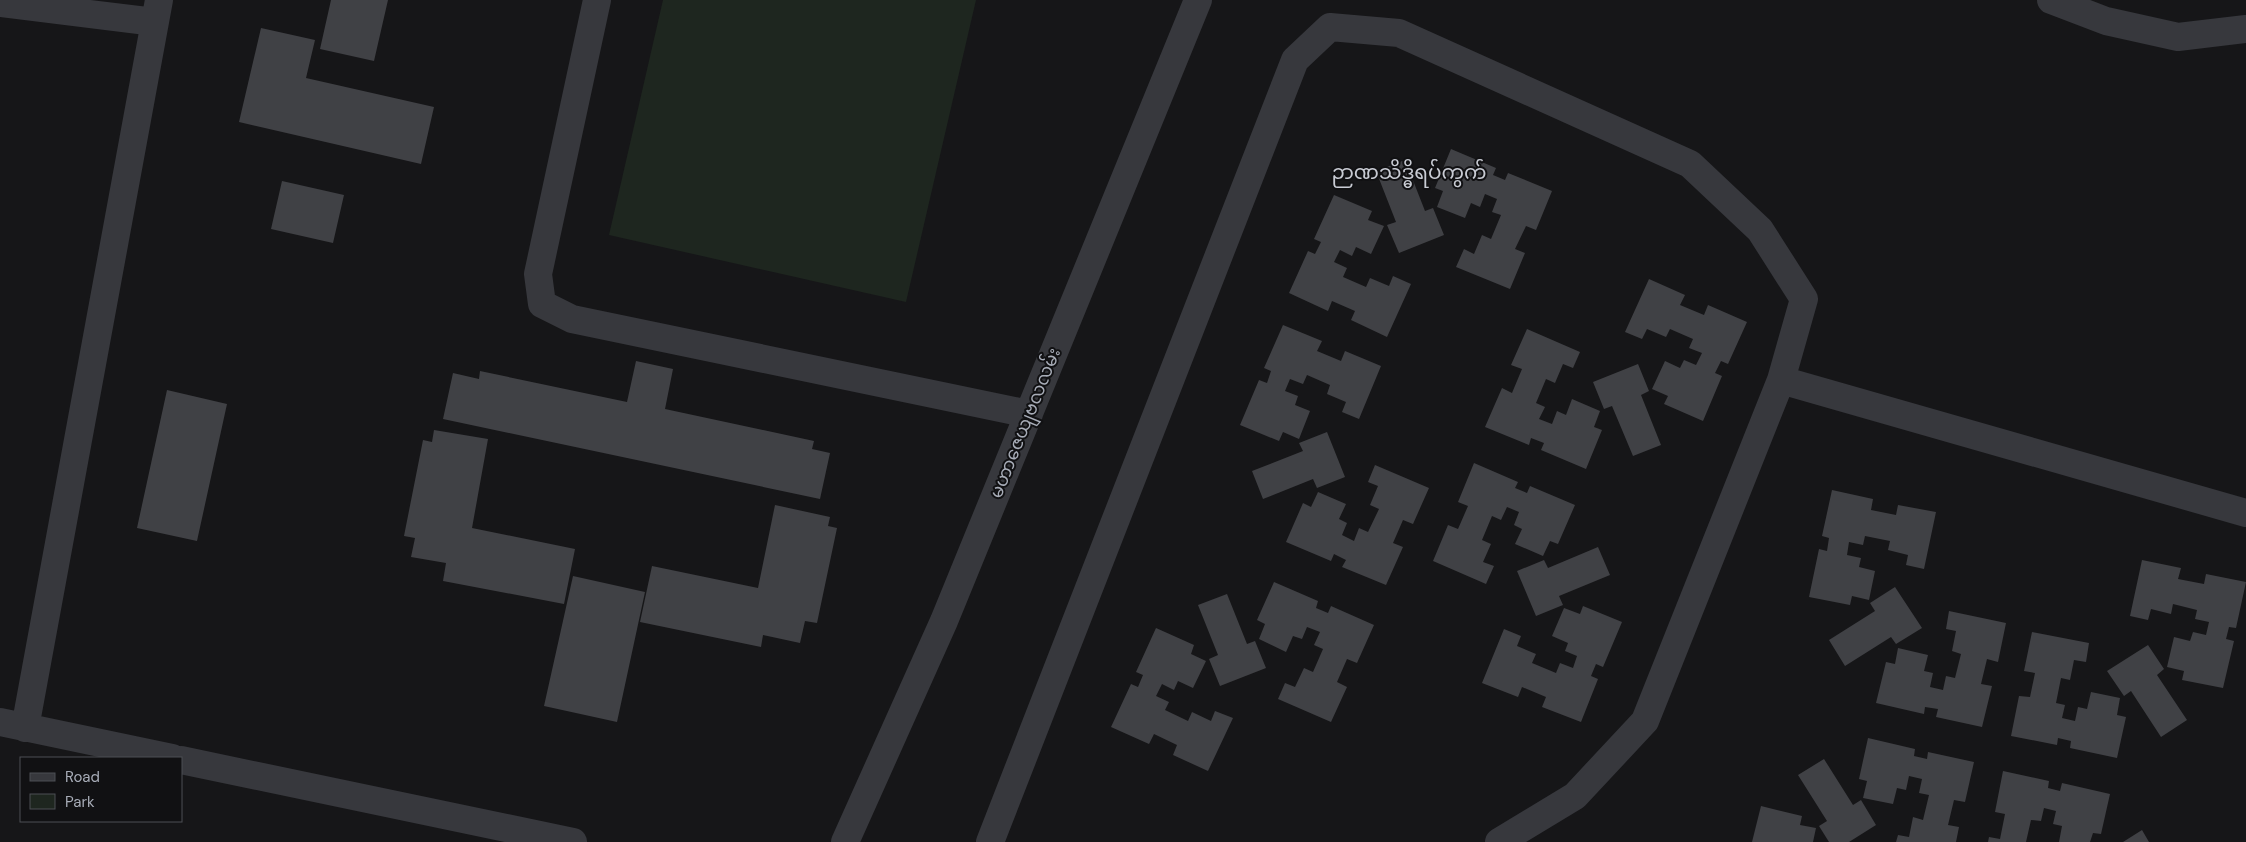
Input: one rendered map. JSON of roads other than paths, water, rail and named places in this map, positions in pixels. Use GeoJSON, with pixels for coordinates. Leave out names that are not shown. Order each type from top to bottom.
{"type":"FeatureCollection","features":[{"type":"Feature","properties":{"kind":"street"},"geometry":{"type":"LineString","coordinates":[[598,0],[538,274],[542,304],[572,319],[1029,414]]}},
{"type":"Feature","properties":{"kind":"street","name":"မဟာဇေယျဗလလမ်း"},"geometry":{"type":"LineString","coordinates":[[845,842],[944,621],[1198,0]]}},
{"type":"Feature","properties":{"kind":"street"},"geometry":{"type":"LineString","coordinates":[[2050,0],[2106,21],[2178,37],[2246,29]]}},
{"type":"Feature","properties":{"kind":"street"},"geometry":{"type":"LineString","coordinates":[[0,3],[157,11],[13,725],[167,757]]}},
{"type":"Feature","properties":{"kind":"street"},"geometry":{"type":"LineString","coordinates":[[990,842],[1295,60],[1330,27],[1399,32],[1690,164],[1760,230],[1804,299],[1781,380],[1645,721],[1575,796],[1499,842]]}},
{"type":"Feature","properties":{"kind":"street"},"geometry":{"type":"LineString","coordinates":[[1781,380],[2246,513]]}},
{"type":"Feature","properties":{"kind":"street"},"geometry":{"type":"LineString","coordinates":[[182,760],[572,842]]}},
{"type":"Feature","properties":{"kind":"district","name":"ဉာဏသိဒ္ဓိရပ်ကွက်"},"geometry":{"type":"Point","coordinates":[1409,172]}}]}
